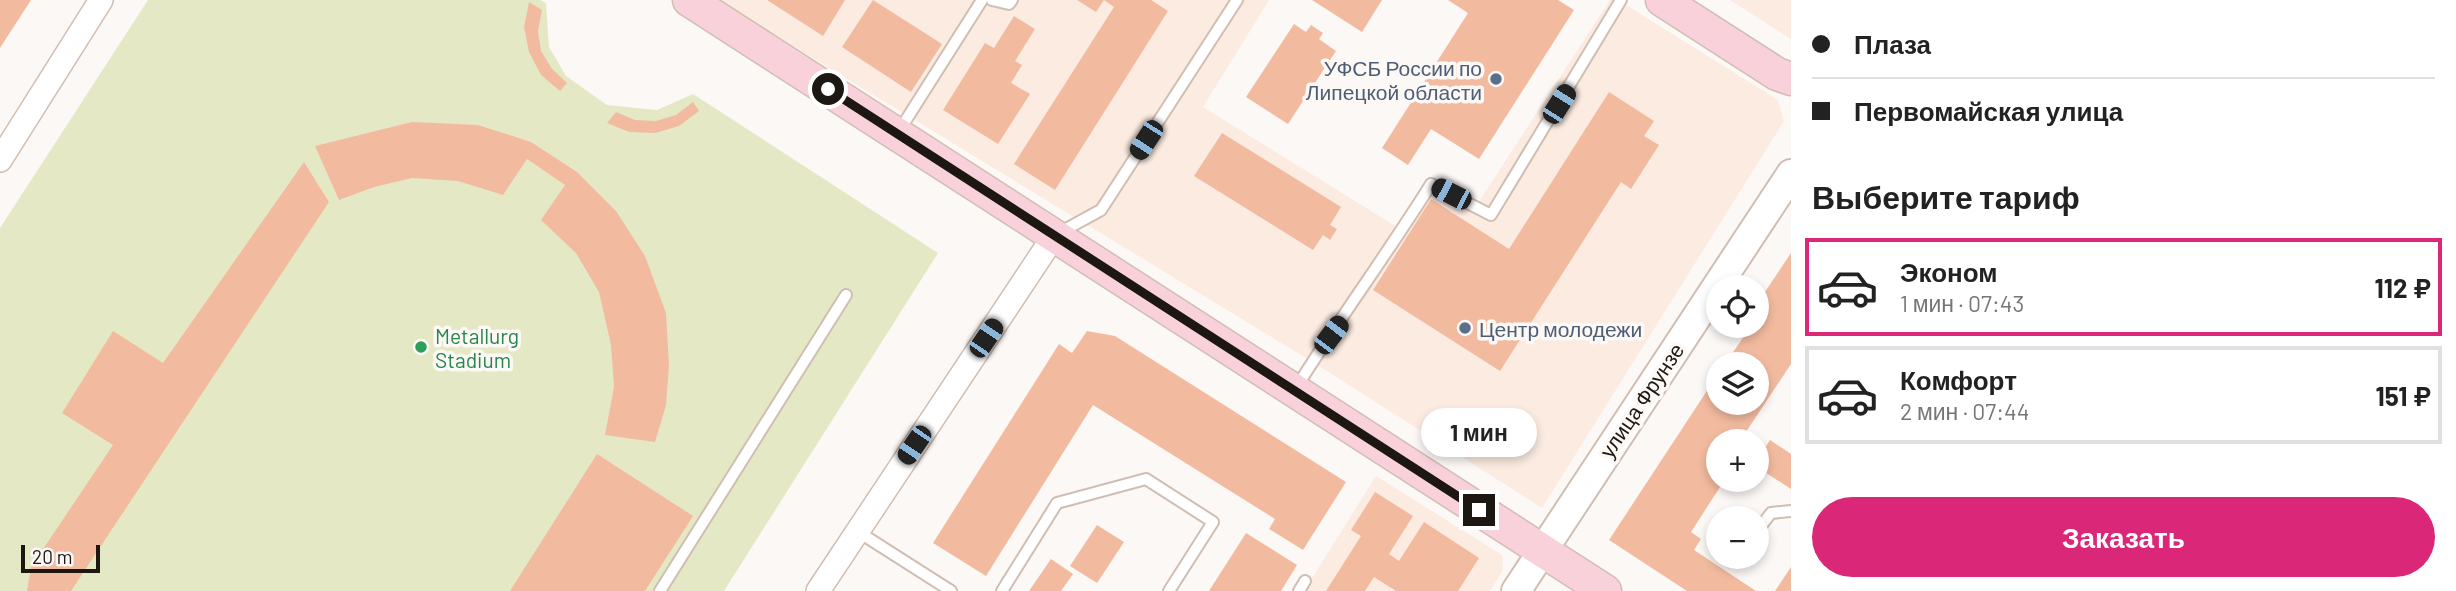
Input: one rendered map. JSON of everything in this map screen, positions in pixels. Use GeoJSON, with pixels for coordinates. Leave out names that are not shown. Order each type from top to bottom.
{"type":"FeatureCollection","features":[{"type":"Feature","properties":{"kind":"main road"},"geometry":{"type":"LineString","coordinates":[[689,0],[1605,591]]}},
{"type":"Feature","properties":{"kind":"main road"},"geometry":{"type":"LineString","coordinates":[[1662,0],[1777,74],[1791,79]]}},
{"type":"Feature","properties":{"kind":"street"},"geometry":{"type":"LineString","coordinates":[[0,160],[101,0]]}},
{"type":"Feature","properties":{"kind":"street","name":"улица Фрунзе"},"geometry":{"type":"LineString","coordinates":[[1516,591],[1791,174]]}},
{"type":"Feature","properties":{"kind":"street"},"geometry":{"type":"LineString","coordinates":[[818,591],[1054,236]]}},
{"type":"Feature","properties":{"kind":"lane"},"geometry":{"type":"LineString","coordinates":[[897,134],[982,0]]}},
{"type":"Feature","properties":{"kind":"lane"},"geometry":{"type":"LineString","coordinates":[[992,0],[1009,4],[1012,0]]}},
{"type":"Feature","properties":{"kind":"lane"},"geometry":{"type":"LineString","coordinates":[[1054,236],[1101,210],[1237,0]]}},
{"type":"Feature","properties":{"kind":"lane"},"geometry":{"type":"LineString","coordinates":[[1295,391],[1320,349],[1388,253],[1431,184],[1491,215],[1621,0]]}},
{"type":"Feature","properties":{"kind":"lane"},"geometry":{"type":"LineString","coordinates":[[660,591],[846,295]]}},
{"type":"Feature","properties":{"kind":"lane"},"geometry":{"type":"LineString","coordinates":[[1002,591],[1057,503],[1146,479],[1213,522],[1169,591]]}},
{"type":"Feature","properties":{"kind":"lane"},"geometry":{"type":"LineString","coordinates":[[1769,516],[1771,513],[1791,511]]}},
{"type":"Feature","properties":{"kind":"lane"},"geometry":{"type":"LineString","coordinates":[[857,531],[951,591]]}},
{"type":"Feature","properties":{"kind":"lane"},"geometry":{"type":"LineString","coordinates":[[1299,591],[1305,581]]}},
{"type":"Feature","properties":{"kind":"shaded area"},"geometry":{"type":"Polygon","coordinates":[[[717,0],[1269,0],[1203,107],[1397,227],[1429,176],[1478,203],[1610,0],[1618,0],[1778,100],[1784,121],[1542,508],[1308,359],[717,0]]]}},
{"type":"Feature","properties":{"kind":"shaded area"},"geometry":{"type":"Polygon","coordinates":[[[1730,0],[1791,0],[1791,39],[1730,0]]]}},
{"type":"Feature","properties":{"kind":"shaded area"},"geometry":{"type":"Polygon","coordinates":[[[1376,476],[1502,555],[1503,570],[1490,591],[1304,591],[1376,476]]]}},
{"type":"Feature","properties":{"kind":"green space"},"geometry":{"type":"Polygon","coordinates":[[[148,0],[540,0],[546,3],[549,47],[566,76],[607,105],[657,110],[693,94],[938,253],[724,591],[0,591],[0,228],[148,0]]]}},
{"type":"Feature","properties":{"kind":"building"},"geometry":{"type":"Polygon","coordinates":[[[0,0],[31,0],[0,48],[0,0]]]}},
{"type":"Feature","properties":{"kind":"building"},"geometry":{"type":"Polygon","coordinates":[[[767,0],[845,0],[823,36],[767,0]]]}},
{"type":"Feature","properties":{"kind":"building"},"geometry":{"type":"Polygon","coordinates":[[[873,0],[942,44],[911,92],[842,47],[873,0]]]}},
{"type":"Feature","properties":{"kind":"building"},"geometry":{"type":"Polygon","coordinates":[[[1077,0],[1104,0],[1096,12],[1077,0]]]}},
{"type":"Feature","properties":{"kind":"building"},"geometry":{"type":"Polygon","coordinates":[[[1104,0],[1151,0],[1168,11],[1055,190],[1014,164],[1114,7],[1104,0]]]}},
{"type":"Feature","properties":{"kind":"building","name":"УФСБ России по Липецкой области"},"geometry":{"type":"Polygon","coordinates":[[[1312,0],[1382,0],[1362,32],[1312,0]]]}},
{"type":"Feature","properties":{"kind":"building","name":"УФСБ России по Липецкой области"},"geometry":{"type":"Polygon","coordinates":[[[1448,0],[1558,0],[1574,10],[1479,159],[1431,129],[1408,165],[1382,148],[1468,13],[1448,0]]]}},
{"type":"Feature","properties":{"kind":"building"},"geometry":{"type":"Polygon","coordinates":[[[529,2],[542,10],[538,31],[541,51],[552,69],[567,83],[560,91],[541,75],[529,52],[524,27],[529,2]]]}},
{"type":"Feature","properties":{"kind":"building"},"geometry":{"type":"Polygon","coordinates":[[[1014,16],[1035,29],[1015,61],[1022,65],[1011,83],[1030,94],[998,144],[943,110],[985,43],[994,48],[1014,16]]]}},
{"type":"Feature","properties":{"kind":"building"},"geometry":{"type":"Polygon","coordinates":[[[1294,24],[1306,32],[1311,25],[1323,33],[1319,39],[1336,51],[1288,124],[1246,97],[1294,24]]]}},
{"type":"Feature","properties":{"kind":"building"},"geometry":{"type":"Polygon","coordinates":[[[1609,92],[1654,121],[1644,136],[1659,145],[1631,189],[1621,182],[1500,371],[1373,290],[1431,199],[1509,249],[1609,92]]]}},
{"type":"Feature","properties":{"kind":"building"},"geometry":{"type":"Polygon","coordinates":[[[693,102],[699,111],[679,126],[655,133],[629,132],[607,123],[616,112],[635,120],[656,121],[676,115],[693,102]]]}},
{"type":"Feature","properties":{"kind":"building"},"geometry":{"type":"Polygon","coordinates":[[[412,122],[478,125],[531,142],[577,172],[616,211],[645,256],[666,313],[669,365],[666,405],[655,442],[605,435],[614,387],[611,345],[599,292],[576,253],[541,220],[565,185],[527,159],[503,195],[458,181],[412,178],[374,187],[339,200],[315,146],[412,122]]]}},
{"type":"Feature","properties":{"kind":"building"},"geometry":{"type":"Polygon","coordinates":[[[1222,133],[1341,207],[1330,225],[1337,229],[1330,240],[1323,235],[1313,250],[1194,176],[1222,133]]]}},
{"type":"Feature","properties":{"kind":"building"},"geometry":{"type":"Polygon","coordinates":[[[304,162],[329,202],[71,591],[27,591],[31,567],[113,445],[62,413],[113,331],[163,363],[304,162]]]}},
{"type":"Feature","properties":{"kind":"building"},"geometry":{"type":"Polygon","coordinates":[[[1791,253],[1791,364],[1769,397],[1769,352],[1733,352],[1743,338],[1769,338],[1769,286],[1791,253]]]}},
{"type":"Feature","properties":{"kind":"building"},"geometry":{"type":"Polygon","coordinates":[[[1087,331],[1115,336],[1346,482],[1303,550],[1269,529],[1275,519],[1093,405],[986,576],[933,543],[1059,344],[1072,353],[1087,331]]]}},
{"type":"Feature","properties":{"kind":"building"},"geometry":{"type":"Polygon","coordinates":[[[1706,392],[1706,415],[1757,415],[1748,429],[1706,429],[1706,492],[1717,492],[1691,532],[1701,539],[1694,550],[1706,558],[1706,569],[1723,569],[1756,591],[1687,591],[1609,540],[1706,392]]]}},
{"type":"Feature","properties":{"kind":"building"},"geometry":{"type":"Polygon","coordinates":[[[1769,442],[1791,454],[1791,489],[1769,475],[1769,442]]]}},
{"type":"Feature","properties":{"kind":"building"},"geometry":{"type":"Polygon","coordinates":[[[597,454],[693,516],[645,591],[510,591],[597,454]]]}},
{"type":"Feature","properties":{"kind":"building"},"geometry":{"type":"Polygon","coordinates":[[[1375,492],[1413,516],[1389,554],[1399,561],[1424,522],[1479,558],[1458,591],[1396,591],[1374,577],[1365,591],[1326,591],[1361,536],[1351,530],[1375,492]]]}},
{"type":"Feature","properties":{"kind":"building"},"geometry":{"type":"Polygon","coordinates":[[[1097,525],[1124,542],[1097,583],[1070,566],[1097,525]]]}},
{"type":"Feature","properties":{"kind":"building"},"geometry":{"type":"Polygon","coordinates":[[[1246,533],[1297,565],[1281,591],[1209,591],[1246,533]]]}},
{"type":"Feature","properties":{"kind":"building"},"geometry":{"type":"Polygon","coordinates":[[[1051,559],[1073,574],[1061,591],[1029,591],[1051,559]]]}},
{"type":"Feature","properties":{"kind":"building"},"geometry":{"type":"Polygon","coordinates":[[[1791,567],[1791,591],[1775,591],[1791,567]]]}},
{"type":"Feature","properties":{"kind":"place","name":"УФСБ России по Липецкой области"},"geometry":{"type":"Point","coordinates":[1496,79]}},
{"type":"Feature","properties":{"kind":"place","name":"Центр молодежи"},"geometry":{"type":"Point","coordinates":[1465,328]}},
{"type":"Feature","properties":{"kind":"place","name":"Metallurg Stadium"},"geometry":{"type":"Point","coordinates":[421,347]}},
{"type":"Feature","properties":{"kind":"route"},"geometry":{"type":"LineString","coordinates":[[828,89],[1479,510]]}}]}
